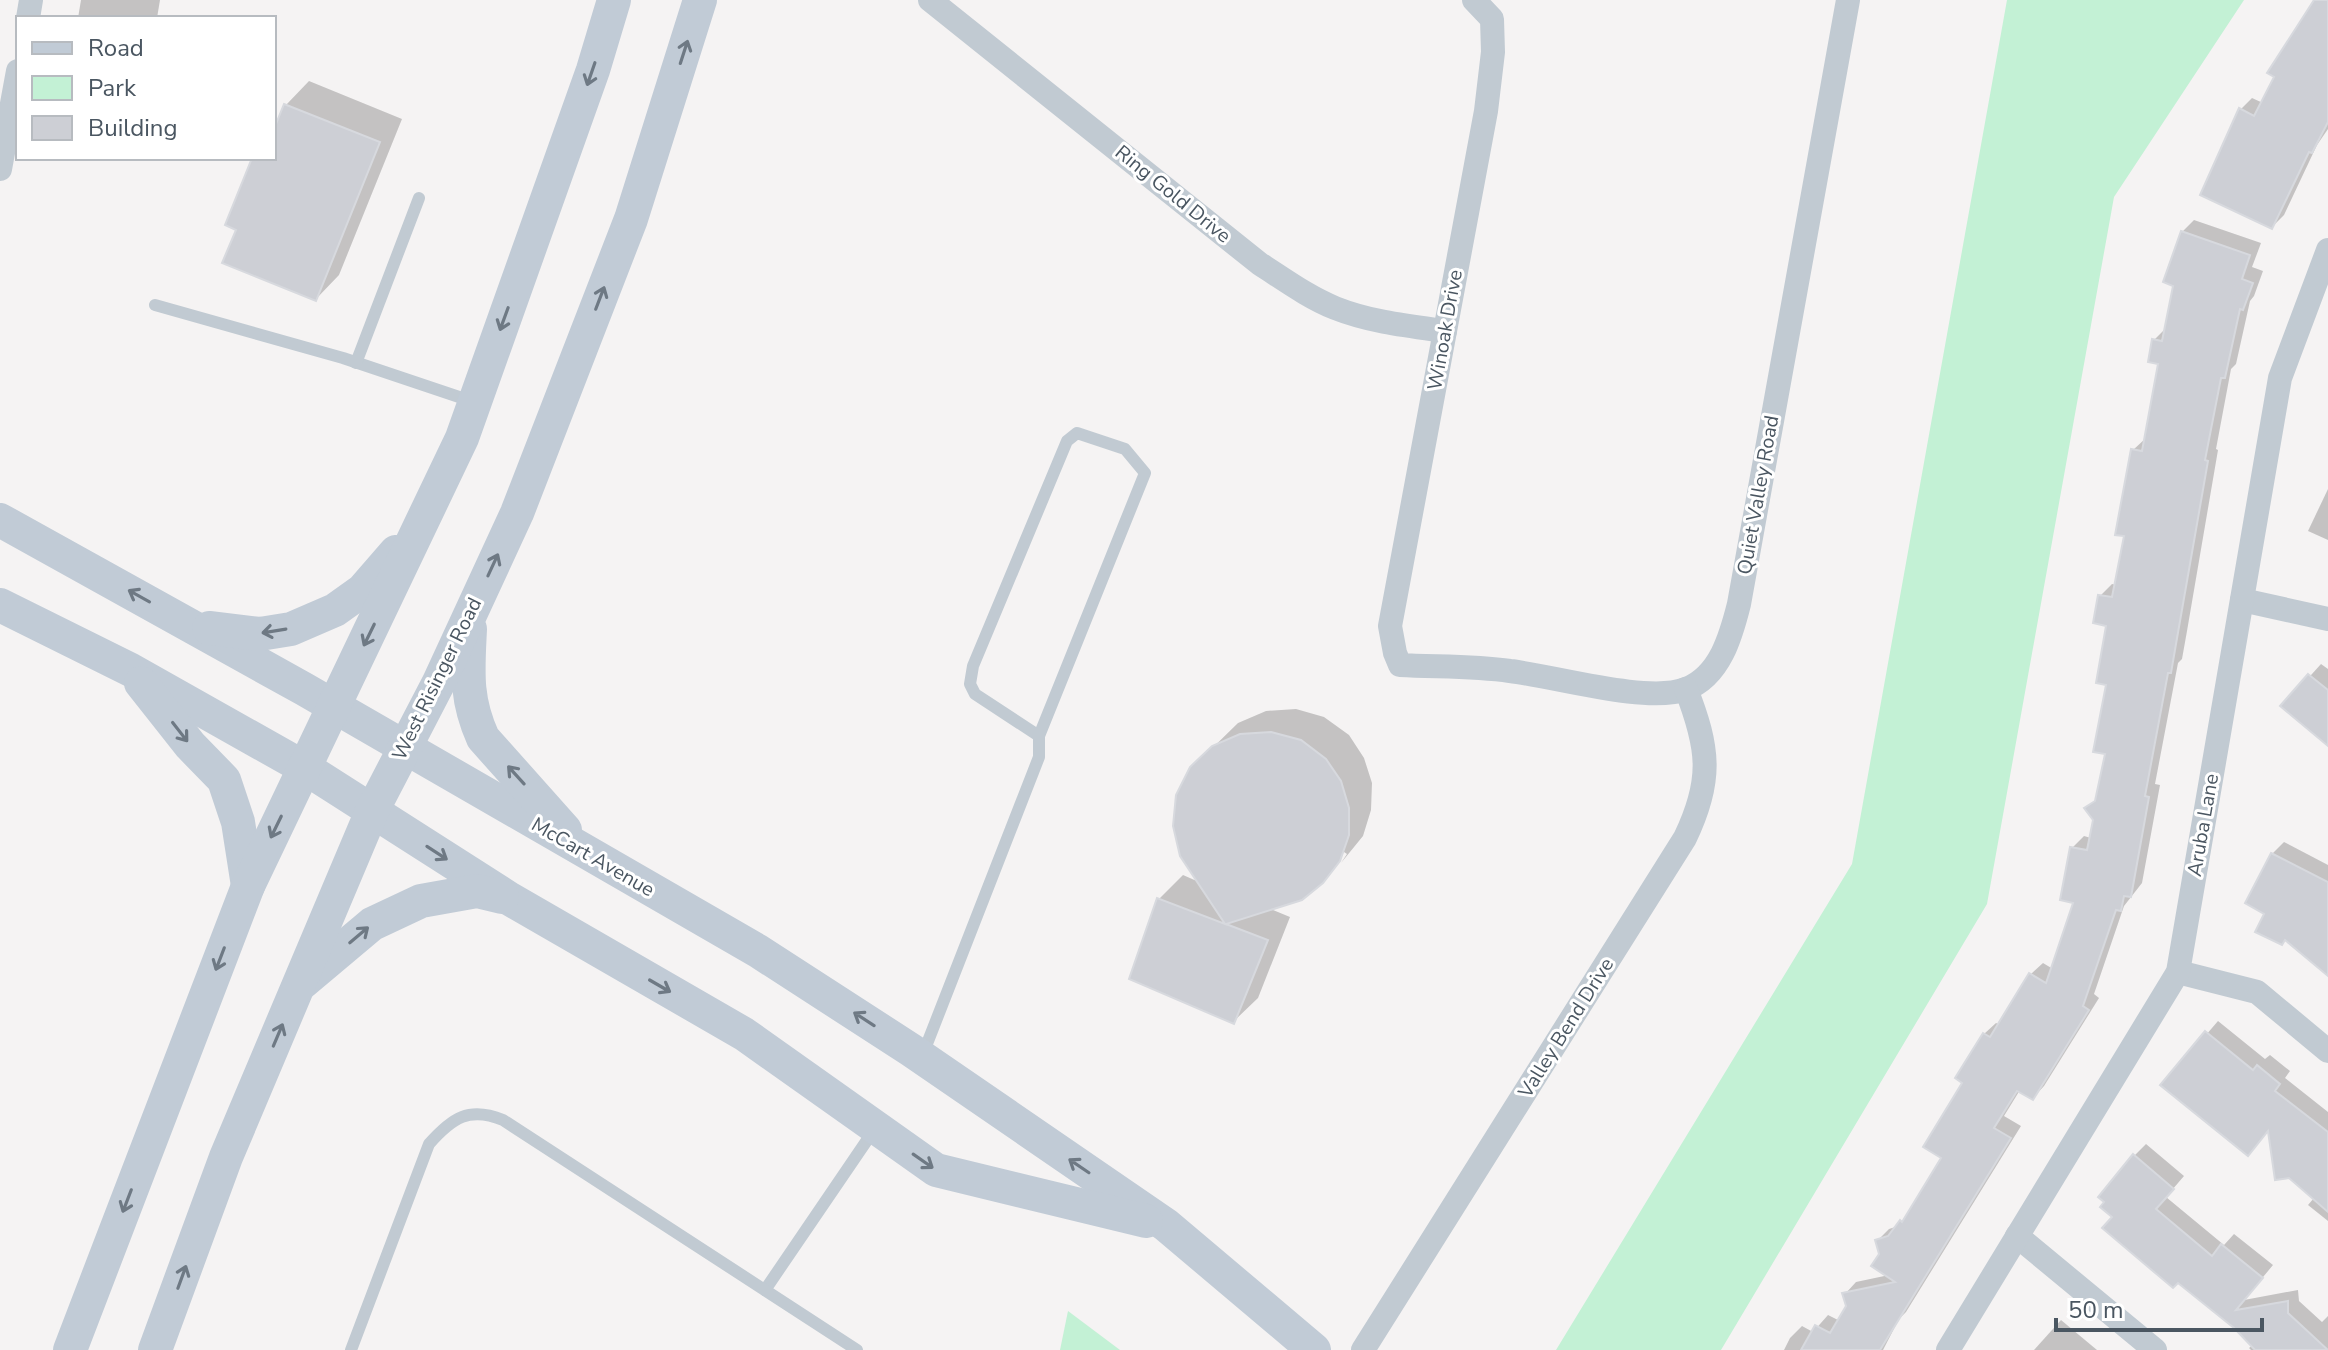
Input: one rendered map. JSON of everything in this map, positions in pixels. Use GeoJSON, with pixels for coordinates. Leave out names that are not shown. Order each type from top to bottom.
{"type":"FeatureCollection","features":[{"type":"Feature","properties":{"kind":"main road"},"geometry":{"type":"LineString","coordinates":[[70,1350],[248,886],[462,438],[593,70],[614,0]]}},
{"type":"Feature","properties":{"kind":"main road","name":"West Risinger Road"},"geometry":{"type":"LineString","coordinates":[[155,1350],[226,1157],[372,811],[439,682],[517,513],[631,219],[700,0]]}},
{"type":"Feature","properties":{"kind":"main road","name":"McCart Avenue"},"geometry":{"type":"LineString","coordinates":[[0,520],[405,746],[586,854],[758,951],[922,1057],[1166,1225],[1314,1350]]}},
{"type":"Feature","properties":{"kind":"main road"},"geometry":{"type":"LineString","coordinates":[[193,626],[260,634],[291,629],[335,610],[363,590],[423,522]]}},
{"type":"Feature","properties":{"kind":"main road","name":"McCart Avenue"},"geometry":{"type":"LineString","coordinates":[[0,605],[131,670],[305,768],[510,899],[744,1034],[936,1170],[1166,1225]]}},
{"type":"Feature","properties":{"kind":"main road"},"geometry":{"type":"LineString","coordinates":[[471,611],[467,687],[472,713],[483,738],[586,854]]}},
{"type":"Feature","properties":{"kind":"main road"},"geometry":{"type":"LineString","coordinates":[[131,670],[190,745],[224,780],[238,822],[248,886]]}},
{"type":"Feature","properties":{"kind":"main road"},"geometry":{"type":"LineString","coordinates":[[299,985],[372,924],[421,901],[477,891],[510,899]]}},
{"type":"Feature","properties":{"kind":"street","name":"Ring Gold Drive"},"geometry":{"type":"LineString","coordinates":[[930,0],[1260,264],[1299,290],[1337,309],[1385,322],[1445,331]]}},
{"type":"Feature","properties":{"kind":"street","name":"Winoak Drive"},"geometry":{"type":"LineString","coordinates":[[1474,0],[1492,19],[1493,52],[1486,111],[1390,626],[1395,653],[1400,665],[1512,671],[1622,691],[1663,693],[1686,689]]}},
{"type":"Feature","properties":{"kind":"street","name":"Quiet Valley Road"},"geometry":{"type":"LineString","coordinates":[[1686,689],[1702,679],[1731,639],[1848,0]]}},
{"type":"Feature","properties":{"kind":"street"},"geometry":{"type":"LineString","coordinates":[[0,169],[16,82]]}},
{"type":"Feature","properties":{"kind":"street","name":"Aruba Lane"},"geometry":{"type":"LineString","coordinates":[[1948,1350],[2178,972],[2280,378],[2327,254]]}},
{"type":"Feature","properties":{"kind":"street"},"geometry":{"type":"LineString","coordinates":[[2242,600],[2328,619]]}},
{"type":"Feature","properties":{"kind":"street","name":"Valley Bend Drive"},"geometry":{"type":"LineString","coordinates":[[1363,1350],[1685,838],[1698,811],[1705,778],[1704,744],[1686,689]]}},
{"type":"Feature","properties":{"kind":"street"},"geometry":{"type":"LineString","coordinates":[[2178,972],[2257,992],[2328,1051]]}},
{"type":"Feature","properties":{"kind":"street"},"geometry":{"type":"LineString","coordinates":[[2017,1236],[2155,1350]]}},
{"type":"Feature","properties":{"kind":"lane"},"geometry":{"type":"LineString","coordinates":[[356,363],[419,198]]}},
{"type":"Feature","properties":{"kind":"lane"},"geometry":{"type":"LineString","coordinates":[[155,305],[356,363],[475,402]]}},
{"type":"Feature","properties":{"kind":"lane"},"geometry":{"type":"LineString","coordinates":[[922,1057],[1033,778],[1039,757],[1039,736],[1145,473],[1125,449],[1077,433],[1067,441],[973,666],[970,684],[975,694],[1039,736]]}},
{"type":"Feature","properties":{"kind":"lane"},"geometry":{"type":"LineString","coordinates":[[351,1350],[429,1144],[446,1125],[464,1115],[487,1114],[503,1120],[857,1350]]}},
{"type":"Feature","properties":{"kind":"lane"},"geometry":{"type":"LineString","coordinates":[[765,1290],[875,1128]]}},
{"type":"Feature","properties":{"kind":"green space"},"geometry":{"type":"Polygon","coordinates":[[[2007,0],[2244,0],[2114,197],[1987,904],[1721,1350],[1556,1350],[1852,864],[2007,0]]]}},
{"type":"Feature","properties":{"kind":"green space"},"geometry":{"type":"Polygon","coordinates":[[[1068,1311],[1120,1350],[1060,1350],[1068,1311]]]}},
{"type":"Feature","properties":{"kind":"building"},"geometry":{"type":"Polygon","coordinates":[[[2314,0],[2328,0],[2328,122],[2312,153],[2309,152],[2272,229],[2200,195],[2239,108],[2254,116],[2274,77],[2267,73],[2314,0]]]}},
{"type":"Feature","properties":{"kind":"building"},"geometry":{"type":"Polygon","coordinates":[[[284,104],[380,142],[316,301],[222,263],[236,230],[225,225],[251,160],[276,160],[276,124],[284,104]]]}},
{"type":"Feature","properties":{"kind":"building"},"geometry":{"type":"Polygon","coordinates":[[[2181,231],[2250,255],[2242,279],[2253,283],[2243,310],[2240,309],[2225,378],[2221,378],[2171,673],[2168,673],[2145,796],[2149,797],[2131,897],[2124,896],[2121,911],[2116,910],[2083,1006],[2089,1010],[2033,1100],[2017,1091],[1994,1128],[2011,1138],[1880,1350],[1801,1350],[1815,1325],[1830,1333],[1846,1306],[1842,1293],[1895,1282],[1871,1266],[1879,1254],[1875,1240],[1888,1236],[1900,1220],[1902,1222],[1941,1158],[1923,1147],[1962,1083],[1955,1078],[1983,1033],[1990,1037],[2029,973],[2046,983],[2073,903],[2060,900],[2070,847],[2087,850],[2093,820],[2084,808],[2095,801],[2105,754],[2093,752],[2106,685],[2096,683],[2106,626],[2093,623],[2098,595],[2112,597],[2124,536],[2115,535],[2131,449],[2142,451],[2158,364],[2148,362],[2152,339],[2162,341],[2173,286],[2163,282],[2181,231]]]}},
{"type":"Feature","properties":{"kind":"building"},"geometry":{"type":"Polygon","coordinates":[[[2308,674],[2328,690],[2328,746],[2280,706],[2308,674]]]}},
{"type":"Feature","properties":{"kind":"building"},"geometry":{"type":"Polygon","coordinates":[[[1271,732],[1301,740],[1326,759],[1341,781],[1349,808],[1349,835],[1340,861],[1323,883],[1302,900],[1226,924],[1268,940],[1234,1024],[1129,979],[1157,898],[1225,924],[1180,856],[1173,826],[1176,795],[1190,767],[1212,746],[1240,734],[1271,732]]]}},
{"type":"Feature","properties":{"kind":"building"},"geometry":{"type":"Polygon","coordinates":[[[2271,853],[2328,882],[2328,976],[2285,940],[2282,945],[2255,932],[2264,914],[2245,903],[2271,853]]]}},
{"type":"Feature","properties":{"kind":"building"},"geometry":{"type":"Polygon","coordinates":[[[2205,1031],[2253,1070],[2257,1065],[2280,1084],[2275,1091],[2328,1132],[2328,1212],[2289,1178],[2275,1180],[2268,1131],[2248,1156],[2160,1085],[2205,1031]]]}},
{"type":"Feature","properties":{"kind":"building"},"geometry":{"type":"Polygon","coordinates":[[[2133,1154],[2174,1189],[2156,1209],[2212,1256],[2221,1244],[2263,1278],[2236,1310],[2288,1301],[2288,1313],[2328,1350],[2255,1350],[2234,1328],[2178,1283],[2173,1288],[2102,1228],[2112,1217],[2100,1207],[2104,1202],[2098,1197],[2133,1154]]]}}]}
